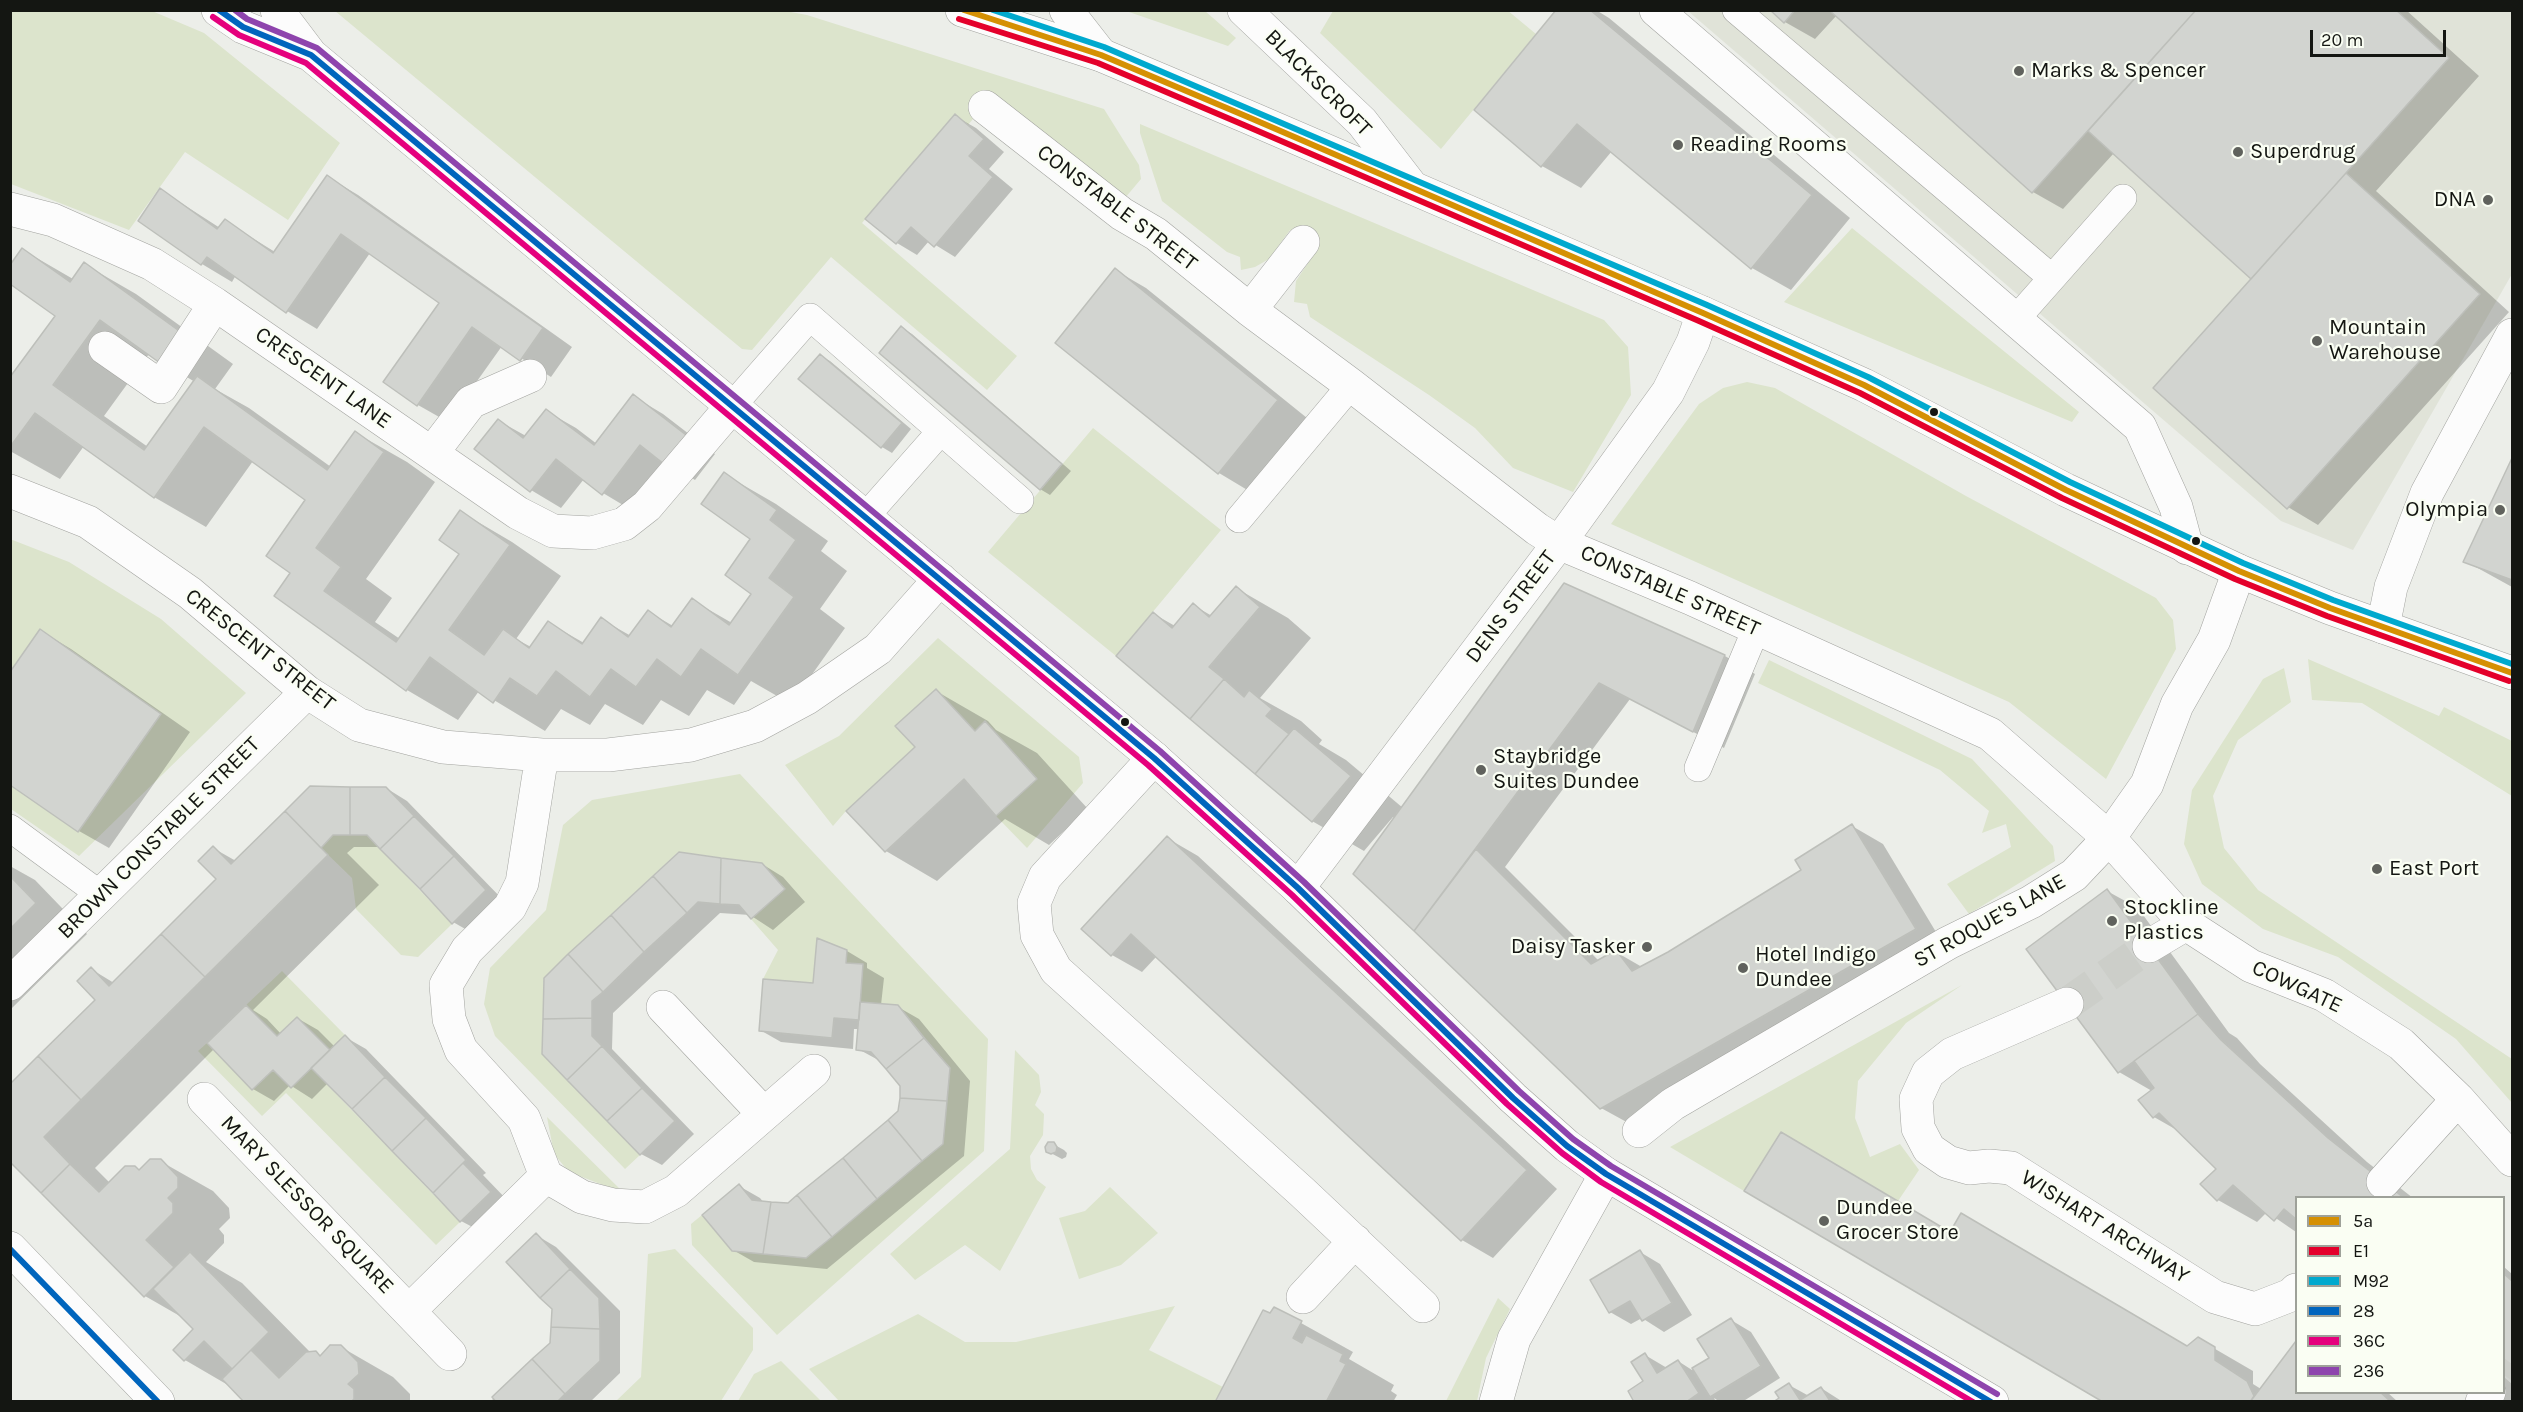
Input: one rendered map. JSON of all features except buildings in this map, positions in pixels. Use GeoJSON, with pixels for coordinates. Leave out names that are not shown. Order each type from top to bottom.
{"type":"FeatureCollection","features":[{"type":"Feature","properties":{"kind":"street"},"geometry":{"type":"LineString","coordinates":[[218,10],[243,27],[311,55]]}},
{"type":"Feature","properties":{"kind":"street"},"geometry":{"type":"LineString","coordinates":[[277,10],[311,55],[867,516],[1154,758],[1298,888],[1540,1123],[1567,1146],[1606,1174],[1992,1401]]}},
{"type":"Feature","properties":{"kind":"street"},"geometry":{"type":"LineString","coordinates":[[962,10],[1101,55]]}},
{"type":"Feature","properties":{"kind":"street","name":"BLACKSCROFT"},"geometry":{"type":"LineString","coordinates":[[1066,10],[1101,55],[1412,187],[1864,385],[2066,490],[2239,571],[2383,627],[2512,673]]}},
{"type":"Feature","properties":{"kind":"street","name":"BLACKSCROFT"},"geometry":{"type":"LineString","coordinates":[[1244,10],[1362,122],[1412,187]]}},
{"type":"Feature","properties":{"kind":"street"},"geometry":{"type":"LineString","coordinates":[[1656,10],[2140,427],[2176,507],[2187,548]]}},
{"type":"Feature","properties":{"kind":"street","name":"CONSTABLE STREET"},"geometry":{"type":"LineString","coordinates":[[985,107],[1122,214],[1156,234],[1250,310],[1537,529],[1559,543],[1990,734],[2109,838]]}},
{"type":"Feature","properties":{"kind":"street","name":"CRESCENT LANE"},"geometry":{"type":"LineString","coordinates":[[10,209],[53,220],[152,264],[215,304],[518,513],[553,531],[592,533],[624,524],[647,506],[733,405]]}},
{"type":"Feature","properties":{"kind":"street"},"geometry":{"type":"LineString","coordinates":[[1250,310],[1303,242]]}},
{"type":"Feature","properties":{"kind":"street"},"geometry":{"type":"LineString","coordinates":[[105,348],[161,387],[215,304]]}},
{"type":"Feature","properties":{"kind":"street","name":"DENS STREET"},"geometry":{"type":"LineString","coordinates":[[1298,888],[1559,543],[1668,392],[1693,342],[1703,313]]}},
{"type":"Feature","properties":{"kind":"street"},"geometry":{"type":"LineString","coordinates":[[2383,627],[2391,587],[2427,493],[2512,335]]}},
{"type":"Feature","properties":{"kind":"street"},"geometry":{"type":"LineString","coordinates":[[432,453],[471,402],[530,376]]}},
{"type":"Feature","properties":{"kind":"street","name":"CRESCENT STREET"},"geometry":{"type":"LineString","coordinates":[[10,491],[88,522],[189,593],[307,692],[359,725],[443,747],[542,755],[608,755],[691,745],[755,726],[807,698],[878,649],[940,579]]}},
{"type":"Feature","properties":{"kind":"street","name":"ST ROQUE'S LANE"},"geometry":{"type":"LineString","coordinates":[[1639,1131],[1683,1098],[1948,944],[2074,875],[2109,838],[2147,784],[2177,705],[2214,640],[2239,571]]}},
{"type":"Feature","properties":{"kind":"street","name":"BROWN CONSTABLE STREET"},"geometry":{"type":"LineString","coordinates":[[10,984],[307,692]]}},
{"type":"Feature","properties":{"kind":"street"},"geometry":{"type":"LineString","coordinates":[[542,755],[522,883],[510,907],[467,950],[446,985],[449,1019],[461,1050],[524,1119],[546,1176],[582,1197],[613,1205],[645,1207],[676,1191],[814,1071]]}},
{"type":"Feature","properties":{"kind":"street"},"geometry":{"type":"LineString","coordinates":[[1154,758],[1045,877],[1034,903],[1037,935],[1056,970],[1355,1241],[1423,1306]]}},
{"type":"Feature","properties":{"kind":"street","name":"COWGATE"},"geometry":{"type":"LineString","coordinates":[[2109,838],[2186,924],[2251,966],[2324,995],[2401,1044],[2458,1099],[2512,1160]]}},
{"type":"Feature","properties":{"kind":"street"},"geometry":{"type":"LineString","coordinates":[[2149,946],[2186,924]]}},
{"type":"Feature","properties":{"kind":"street","name":"WISHART ARCHWAY"},"geometry":{"type":"LineString","coordinates":[[2067,1004],[1952,1054],[1928,1073],[1916,1098],[1918,1128],[1929,1149],[1948,1162],[1969,1168],[1989,1166],[2011,1168],[2215,1297],[2255,1309],[2291,1295],[2295,1291]]}},
{"type":"Feature","properties":{"kind":"street"},"geometry":{"type":"LineString","coordinates":[[663,1007],[764,1114]]}},
{"type":"Feature","properties":{"kind":"street","name":"MARY SLESSOR SQUARE"},"geometry":{"type":"LineString","coordinates":[[204,1099],[450,1354]]}},
{"type":"Feature","properties":{"kind":"street"},"geometry":{"type":"LineString","coordinates":[[2383,1182],[2458,1099]]}},
{"type":"Feature","properties":{"kind":"street"},"geometry":{"type":"LineString","coordinates":[[1496,1401],[1514,1339],[1606,1174]]}},
{"type":"Feature","properties":{"kind":"street","name":"MARY SLESSOR SQUARE"},"geometry":{"type":"LineString","coordinates":[[409,1311],[546,1176]]}},
{"type":"Feature","properties":{"kind":"street"},"geometry":{"type":"LineString","coordinates":[[1303,1297],[1355,1241]]}},
{"type":"Feature","properties":{"kind":"street"},"geometry":{"type":"LineString","coordinates":[[10,1248],[158,1401]]}},
{"type":"Feature","properties":{"kind":"lane"},"geometry":{"type":"LineString","coordinates":[[1736,10],[2052,278]]}},
{"type":"Feature","properties":{"kind":"lane"},"geometry":{"type":"LineString","coordinates":[[2016,319],[2123,198]]}},
{"type":"Feature","properties":{"kind":"lane"},"geometry":{"type":"LineString","coordinates":[[733,405],[810,316],[1020,500]]}},
{"type":"Feature","properties":{"kind":"lane"},"geometry":{"type":"LineString","coordinates":[[1239,519],[1351,385]]}},
{"type":"Feature","properties":{"kind":"lane"},"geometry":{"type":"LineString","coordinates":[[867,516],[941,431]]}},
{"type":"Feature","properties":{"kind":"lane"},"geometry":{"type":"LineString","coordinates":[[1698,768],[1756,629]]}},
{"type":"Feature","properties":{"kind":"lane"},"geometry":{"type":"LineString","coordinates":[[10,828],[101,895]]}},
{"type":"Feature","properties":{"kind":"shaded area"},"geometry":{"type":"Polygon","coordinates":[[[1688,11],[2512,11],[2512,274],[2353,550],[2281,521],[1688,11]]]}},
{"type":"Feature","properties":{"kind":"green space"},"geometry":{"type":"Polygon","coordinates":[[[780,10],[807,15],[1104,109],[1139,165],[1141,179],[1125,198],[991,97],[968,125],[955,114],[862,223],[1017,356],[987,390],[831,257],[752,350],[742,349],[335,11],[780,10]]]}},
{"type":"Feature","properties":{"kind":"green space"},"geometry":{"type":"Polygon","coordinates":[[[1507,10],[1536,34],[1441,149],[1320,33],[1333,11],[1507,10]]]}},
{"type":"Feature","properties":{"kind":"green space"},"geometry":{"type":"Polygon","coordinates":[[[10,11],[152,11],[204,33],[340,143],[288,220],[185,152],[129,230],[11,184],[10,11]]]}},
{"type":"Feature","properties":{"kind":"green space"},"geometry":{"type":"Polygon","coordinates":[[[1126,11],[1205,11],[1236,38],[1228,46],[1126,11]]]}},
{"type":"Feature","properties":{"kind":"green space"},"geometry":{"type":"Polygon","coordinates":[[[1140,124],[1604,320],[1628,347],[1631,395],[1573,492],[1513,468],[1475,428],[1310,317],[1307,304],[1294,302],[1296,281],[1318,248],[1290,230],[1269,259],[1255,267],[1241,270],[1240,257],[1227,252],[1162,201],[1140,133],[1140,124]]]}},
{"type":"Feature","properties":{"kind":"green space"},"geometry":{"type":"Polygon","coordinates":[[[1852,228],[2079,412],[2072,422],[1784,302],[1852,228]]]}},
{"type":"Feature","properties":{"kind":"green space"},"geometry":{"type":"Polygon","coordinates":[[[1747,382],[1775,388],[1966,496],[2156,598],[2173,620],[2176,649],[2106,779],[2009,702],[1611,524],[1699,404],[1723,388],[1747,382]]]}},
{"type":"Feature","properties":{"kind":"green space"},"geometry":{"type":"Polygon","coordinates":[[[1093,428],[1221,530],[1116,656],[988,552],[1093,428]]]}},
{"type":"Feature","properties":{"kind":"green space"},"geometry":{"type":"Polygon","coordinates":[[[10,539],[69,562],[161,619],[246,693],[79,856],[11,809],[10,539]]]}},
{"type":"Feature","properties":{"kind":"green space"},"geometry":{"type":"Polygon","coordinates":[[[938,638],[1079,757],[1083,783],[1027,848],[996,816],[1037,778],[985,722],[975,731],[936,689],[895,726],[915,747],[833,826],[785,765],[839,736],[938,638]]]}},
{"type":"Feature","properties":{"kind":"green space"},"geometry":{"type":"Polygon","coordinates":[[[2308,659],[2439,716],[2444,707],[2512,741],[2512,796],[2362,703],[2312,700],[2308,659]]]}},
{"type":"Feature","properties":{"kind":"green space"},"geometry":{"type":"Polygon","coordinates":[[[1769,660],[1972,759],[2053,846],[2055,861],[1969,914],[1947,884],[2011,847],[2006,824],[1982,833],[1989,811],[1940,770],[1758,683],[1769,660]]]}},
{"type":"Feature","properties":{"kind":"green space"},"geometry":{"type":"Polygon","coordinates":[[[2284,668],[2291,702],[2238,740],[2213,796],[2224,848],[2258,890],[2512,1059],[2512,1103],[2456,1039],[2338,957],[2263,929],[2202,884],[2184,844],[2192,790],[2263,679],[2284,668]]]}},
{"type":"Feature","properties":{"kind":"green space"},"geometry":{"type":"Polygon","coordinates":[[[740,774],[988,1039],[984,1151],[777,1335],[692,1245],[691,1224],[702,1215],[732,1251],[806,1258],[943,1144],[950,1068],[898,1005],[860,1002],[863,965],[846,963],[847,950],[817,938],[813,983],[763,979],[778,950],[751,919],[785,889],[762,863],[678,852],[544,978],[542,1054],[640,1155],[625,1169],[495,1036],[484,1004],[490,968],[546,910],[563,825],[592,800],[740,774]]]}},
{"type":"Feature","properties":{"kind":"green space"},"geometry":{"type":"Polygon","coordinates":[[[333,835],[367,835],[452,924],[418,957],[401,955],[356,909],[352,878],[321,848],[333,835]]]}},
{"type":"Feature","properties":{"kind":"green space"},"geometry":{"type":"Polygon","coordinates":[[[282,971],[345,1035],[330,1050],[297,1017],[277,1036],[246,1005],[282,971]]]}},
{"type":"Feature","properties":{"kind":"green space"},"geometry":{"type":"Polygon","coordinates":[[[1962,985],[1906,1023],[1858,1081],[1855,1118],[1870,1157],[1900,1144],[1919,1170],[1898,1201],[1781,1132],[1744,1191],[1670,1147],[1962,985]]]}},
{"type":"Feature","properties":{"kind":"green space"},"geometry":{"type":"Polygon","coordinates":[[[207,1043],[252,1090],[273,1070],[311,1068],[460,1222],[436,1245],[286,1093],[262,1116],[198,1051],[207,1043]]]}},
{"type":"Feature","properties":{"kind":"green space"},"geometry":{"type":"Polygon","coordinates":[[[1015,1050],[1039,1075],[1041,1092],[1035,1105],[1044,1114],[1043,1135],[1030,1156],[1031,1169],[1037,1180],[1046,1187],[1000,1271],[965,1245],[915,1280],[890,1254],[1010,1149],[1015,1050]]]}},
{"type":"Feature","properties":{"kind":"green space"},"geometry":{"type":"Polygon","coordinates":[[[547,1117],[624,1193],[569,1172],[554,1154],[547,1117]]]}},
{"type":"Feature","properties":{"kind":"green space"},"geometry":{"type":"Polygon","coordinates":[[[1110,1187],[1158,1233],[1121,1265],[1079,1279],[1059,1218],[1085,1211],[1110,1187]]]}},
{"type":"Feature","properties":{"kind":"green space"},"geometry":{"type":"Polygon","coordinates":[[[675,1249],[753,1328],[753,1350],[721,1401],[616,1401],[641,1377],[648,1254],[675,1249]]]}},
{"type":"Feature","properties":{"kind":"green space"},"geometry":{"type":"Polygon","coordinates":[[[1498,1298],[1510,1309],[1486,1358],[1477,1401],[1446,1401],[1498,1298]]]}},
{"type":"Feature","properties":{"kind":"green space"},"geometry":{"type":"Polygon","coordinates":[[[1175,1306],[1149,1350],[1223,1387],[1215,1401],[839,1401],[809,1369],[918,1314],[965,1342],[1016,1342],[1175,1306]]]}},
{"type":"Feature","properties":{"kind":"green space"},"geometry":{"type":"Polygon","coordinates":[[[781,1361],[821,1401],[738,1401],[754,1374],[781,1361]]]}},
{"type":"Feature","properties":{"kind":"tunnel"},"geometry":{"type":"LineString","coordinates":[[2067,1004],[2149,946]]}},
{"type":"Feature","properties":{"kind":"tunnel"},"geometry":{"type":"LineString","coordinates":[[2505,1374],[2512,1364]]}},
{"type":"Feature","properties":{"kind":"transit line","name":"28"},"geometry":{"type":"LineString","coordinates":[[219,10],[243,27],[311,55],[1154,758],[1298,888],[1513,1098],[1567,1146],[1606,1174],[1991,1402]]}},
{"type":"Feature","properties":{"kind":"transit line","name":"236"},"geometry":{"type":"LineString","coordinates":[[235,10],[247,19],[317,48],[1160,751],[1304,882],[1519,1091],[1573,1139],[1611,1166],[1997,1394]]}},
{"type":"Feature","properties":{"kind":"transit line","name":"5a"},"geometry":{"type":"LineString","coordinates":[[964,10],[1101,55],[1703,313],[1864,385],[2066,490],[2239,571],[2330,608],[2512,673]]}},
{"type":"Feature","properties":{"kind":"transit line","name":"M92"},"geometry":{"type":"LineString","coordinates":[[993,10],[1104,47],[1707,305],[1868,377],[2070,482],[2243,563],[2333,600],[2512,664]]}},
{"type":"Feature","properties":{"kind":"transit line","name":"36C"},"geometry":{"type":"LineString","coordinates":[[213,17],[239,35],[306,63],[1148,765],[1292,895],[1507,1104],[1562,1153],[1601,1182],[1973,1402]]}},
{"type":"Feature","properties":{"kind":"transit line","name":"E1"},"geometry":{"type":"LineString","coordinates":[[959,19],[1098,63],[1244,125],[1860,393],[2062,498],[2235,579],[2327,616],[2509,681]]}},
{"type":"Feature","properties":{"kind":"transit line","name":"28"},"geometry":{"type":"LineString","coordinates":[[10,1249],[158,1402]]}},
{"type":"Feature","properties":{"kind":"place","name":"Marks & Spencer"},"geometry":{"type":"Point","coordinates":[2019,71]}},
{"type":"Feature","properties":{"kind":"place","name":"Reading Rooms"},"geometry":{"type":"Point","coordinates":[1678,145]}},
{"type":"Feature","properties":{"kind":"place","name":"Superdrug"},"geometry":{"type":"Point","coordinates":[2238,152]}},
{"type":"Feature","properties":{"kind":"place","name":"DNA"},"geometry":{"type":"Point","coordinates":[2488,200]}},
{"type":"Feature","properties":{"kind":"place","name":"Mountain Warehouse"},"geometry":{"type":"Point","coordinates":[2317,341]}},
{"type":"Feature","properties":{"kind":"place","name":"Olympia"},"geometry":{"type":"Point","coordinates":[2500,510]}},
{"type":"Feature","properties":{"kind":"place","name":"Staybridge Suites Dundee"},"geometry":{"type":"Point","coordinates":[1481,770]}},
{"type":"Feature","properties":{"kind":"place","name":"East Port"},"geometry":{"type":"Point","coordinates":[2377,869]}},
{"type":"Feature","properties":{"kind":"place","name":"Stockline Plastics"},"geometry":{"type":"Point","coordinates":[2112,921]}},
{"type":"Feature","properties":{"kind":"place","name":"Daisy Tasker"},"geometry":{"type":"Point","coordinates":[1647,947]}},
{"type":"Feature","properties":{"kind":"place","name":"Hotel Indigo Dundee"},"geometry":{"type":"Point","coordinates":[1743,968]}},
{"type":"Feature","properties":{"kind":"place","name":"Dundee Grocer Store"},"geometry":{"type":"Point","coordinates":[1824,1221]}}]}
